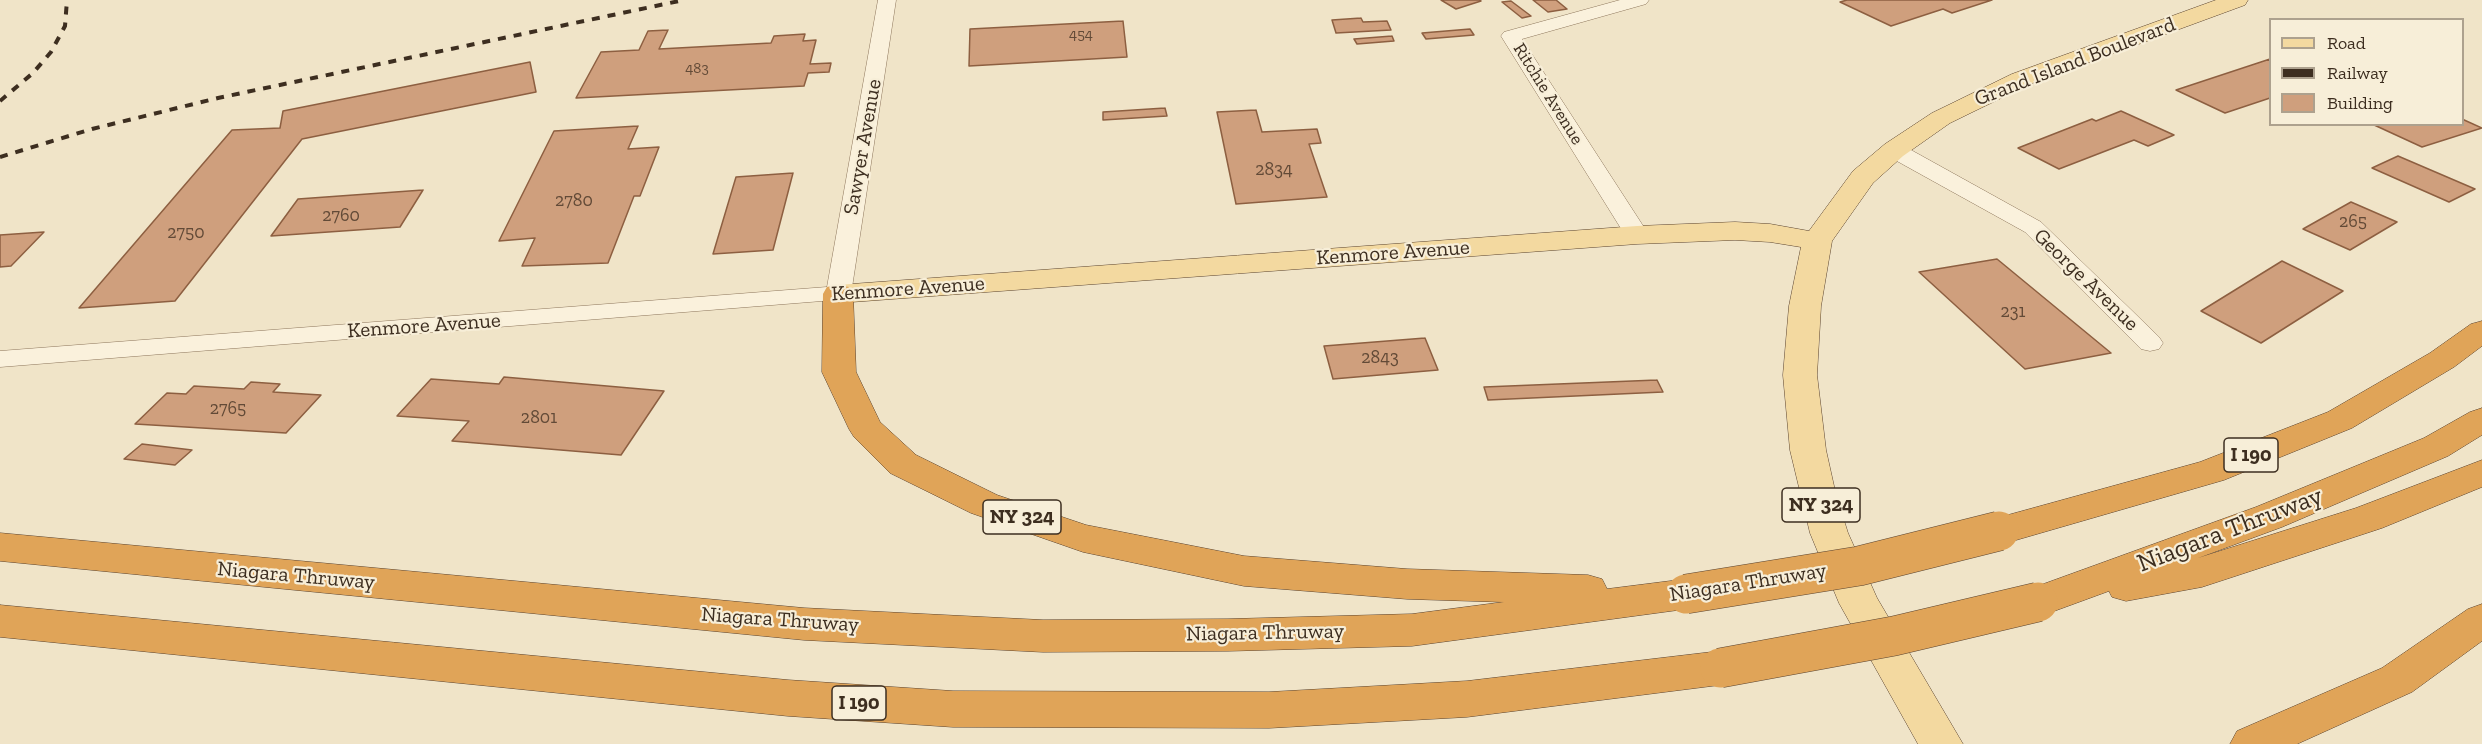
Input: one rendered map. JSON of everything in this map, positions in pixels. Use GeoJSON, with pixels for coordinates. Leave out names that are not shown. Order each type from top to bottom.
{"type":"FeatureCollection","features":[{"type":"Feature","properties":{"kind":"highway","name":"NY 324"},"geometry":{"type":"LineString","coordinates":[[838,294],[839,372],[866,429],[903,464],[984,504],[1083,538],[1244,571],[1407,584],[1686,594]]}},
{"type":"Feature","properties":{"kind":"highway","name":"Niagara Thruway"},"geometry":{"type":"LineString","coordinates":[[0,548],[804,624],[1042,636],[1228,635],[1412,630],[1686,594],[1858,566],[1999,531],[2211,471],[2340,420],[2442,360],[2482,331]]}},
{"type":"Feature","properties":{"kind":"highway","name":"Niagara Thruway"},"geometry":{"type":"LineString","coordinates":[[0,621],[788,698],[953,709],[1269,710],[1467,699],[1720,668],[1894,636],[2038,602],[2269,517],[2436,447],[2482,420]]}},
{"type":"Feature","properties":{"kind":"highway"},"geometry":{"type":"LineString","coordinates":[[2038,602],[2202,572],[2369,518],[2482,472]]}},
{"type":"Feature","properties":{"kind":"highway"},"geometry":{"type":"LineString","coordinates":[[2252,744],[2397,680],[2482,620]]}},
{"type":"Feature","properties":{"kind":"main road","name":"Grand Island Boulevard"},"geometry":{"type":"LineString","coordinates":[[1941,744],[1859,603],[1829,533],[1818,495],[1808,450],[1800,375],[1805,306],[1817,241],[1863,177],[1894,150],[1941,118],[2012,82],[2237,0]]}},
{"type":"Feature","properties":{"kind":"main road","name":"Kenmore Avenue"},"geometry":{"type":"LineString","coordinates":[[838,294],[1637,235],[1735,231],[1770,233],[1817,241]]}},
{"type":"Feature","properties":{"kind":"street","name":"Sawyer Avenue"},"geometry":{"type":"LineString","coordinates":[[838,294],[888,0]]}},
{"type":"Feature","properties":{"kind":"street","name":"Ritchie Avenue"},"geometry":{"type":"LineString","coordinates":[[1637,235],[1511,36],[1640,0]]}},
{"type":"Feature","properties":{"kind":"street","name":"George Avenue"},"geometry":{"type":"LineString","coordinates":[[1894,150],[2032,227],[2150,343]]}},
{"type":"Feature","properties":{"kind":"street","name":"Kenmore Avenue"},"geometry":{"type":"LineString","coordinates":[[0,359],[838,294]]}},
{"type":"Feature","properties":{"kind":"building"},"geometry":{"type":"Polygon","coordinates":[[[1441,0],[1479,0],[1481,1],[1456,9],[1441,0]]]}},
{"type":"Feature","properties":{"kind":"building"},"geometry":{"type":"Polygon","coordinates":[[[1533,0],[1556,0],[1567,9],[1548,12],[1533,0]]]}},
{"type":"Feature","properties":{"kind":"building"},"geometry":{"type":"Polygon","coordinates":[[[1847,0],[1992,0],[1952,13],[1943,9],[1891,26],[1840,2],[1847,0]]]}},
{"type":"Feature","properties":{"kind":"building"},"geometry":{"type":"Polygon","coordinates":[[[1511,1],[1531,16],[1522,18],[1502,2],[1511,1]]]}},
{"type":"Feature","properties":{"kind":"building"},"geometry":{"type":"Polygon","coordinates":[[[1361,18],[1363,22],[1387,21],[1391,30],[1336,33],[1332,20],[1361,18]]]}},
{"type":"Feature","properties":{"kind":"building"},"geometry":{"type":"Polygon","coordinates":[[[1123,21],[1127,57],[969,66],[970,29],[1123,21]]]}},
{"type":"Feature","properties":{"kind":"building"},"geometry":{"type":"Polygon","coordinates":[[[1470,29],[1474,35],[1426,39],[1422,33],[1470,29]]]}},
{"type":"Feature","properties":{"kind":"building"},"geometry":{"type":"Polygon","coordinates":[[[668,30],[659,49],[771,43],[774,36],[805,34],[803,41],[816,40],[810,64],[831,63],[829,72],[808,73],[804,86],[576,98],[601,52],[639,50],[648,31],[668,30]]]}},
{"type":"Feature","properties":{"kind":"building"},"geometry":{"type":"Polygon","coordinates":[[[1392,36],[1394,41],[1357,44],[1354,39],[1392,36]]]}},
{"type":"Feature","properties":{"kind":"building"},"geometry":{"type":"Polygon","coordinates":[[[2269,59],[2269,98],[2225,113],[2176,90],[2269,59]]]}},
{"type":"Feature","properties":{"kind":"building"},"geometry":{"type":"Polygon","coordinates":[[[530,62],[536,92],[302,139],[175,301],[79,308],[232,130],[280,128],[283,111],[530,62]]]}},
{"type":"Feature","properties":{"kind":"building"},"geometry":{"type":"Polygon","coordinates":[[[1165,108],[1167,116],[1103,120],[1103,112],[1165,108]]]}},
{"type":"Feature","properties":{"kind":"building"},"geometry":{"type":"Polygon","coordinates":[[[1256,110],[1262,132],[1317,129],[1321,143],[1309,144],[1327,197],[1236,204],[1217,112],[1256,110]]]}},
{"type":"Feature","properties":{"kind":"building"},"geometry":{"type":"Polygon","coordinates":[[[2121,111],[2174,135],[2148,146],[2134,140],[2059,169],[2018,148],[2092,119],[2096,121],[2121,111]]]}},
{"type":"Feature","properties":{"kind":"building"},"geometry":{"type":"Polygon","coordinates":[[[2464,120],[2482,128],[2422,147],[2376,126],[2464,126],[2464,120]]]}},
{"type":"Feature","properties":{"kind":"building"},"geometry":{"type":"Polygon","coordinates":[[[638,126],[628,149],[659,147],[640,196],[634,196],[608,263],[522,266],[535,238],[499,241],[554,131],[638,126]]]}},
{"type":"Feature","properties":{"kind":"building"},"geometry":{"type":"Polygon","coordinates":[[[2398,156],[2475,189],[2449,202],[2372,168],[2398,156]]]}},
{"type":"Feature","properties":{"kind":"building"},"geometry":{"type":"Polygon","coordinates":[[[793,173],[773,250],[713,254],[736,177],[793,173]]]}},
{"type":"Feature","properties":{"kind":"building"},"geometry":{"type":"Polygon","coordinates":[[[423,190],[400,227],[271,236],[298,199],[423,190]]]}},
{"type":"Feature","properties":{"kind":"building"},"geometry":{"type":"Polygon","coordinates":[[[2351,202],[2397,222],[2350,250],[2303,229],[2351,202]]]}},
{"type":"Feature","properties":{"kind":"building"},"geometry":{"type":"Polygon","coordinates":[[[44,232],[11,266],[0,267],[0,235],[44,232]]]}},
{"type":"Feature","properties":{"kind":"building"},"geometry":{"type":"Polygon","coordinates":[[[1997,259],[2111,353],[2025,369],[1919,272],[1997,259]]]}},
{"type":"Feature","properties":{"kind":"building"},"geometry":{"type":"Polygon","coordinates":[[[2282,261],[2343,291],[2261,343],[2201,311],[2282,261]]]}},
{"type":"Feature","properties":{"kind":"building"},"geometry":{"type":"Polygon","coordinates":[[[1425,338],[1438,370],[1333,379],[1324,346],[1425,338]]]}},
{"type":"Feature","properties":{"kind":"building"},"geometry":{"type":"Polygon","coordinates":[[[504,377],[664,391],[621,455],[452,441],[469,421],[397,416],[431,379],[499,384],[504,377]]]}},
{"type":"Feature","properties":{"kind":"building"},"geometry":{"type":"Polygon","coordinates":[[[1657,380],[1663,392],[1488,400],[1484,387],[1657,380]]]}},
{"type":"Feature","properties":{"kind":"building"},"geometry":{"type":"Polygon","coordinates":[[[251,382],[280,384],[273,392],[321,395],[286,433],[135,424],[167,393],[186,394],[194,386],[244,389],[251,382]]]}},
{"type":"Feature","properties":{"kind":"building"},"geometry":{"type":"Polygon","coordinates":[[[142,444],[192,450],[175,465],[124,459],[142,444]]]}},
{"type":"Feature","properties":{"kind":"railway"},"geometry":{"type":"LineString","coordinates":[[0,101],[33,73],[51,52],[65,26],[67,0]]}},
{"type":"Feature","properties":{"kind":"railway"},"geometry":{"type":"LineString","coordinates":[[0,157],[92,129],[218,98],[684,0]]}}]}
